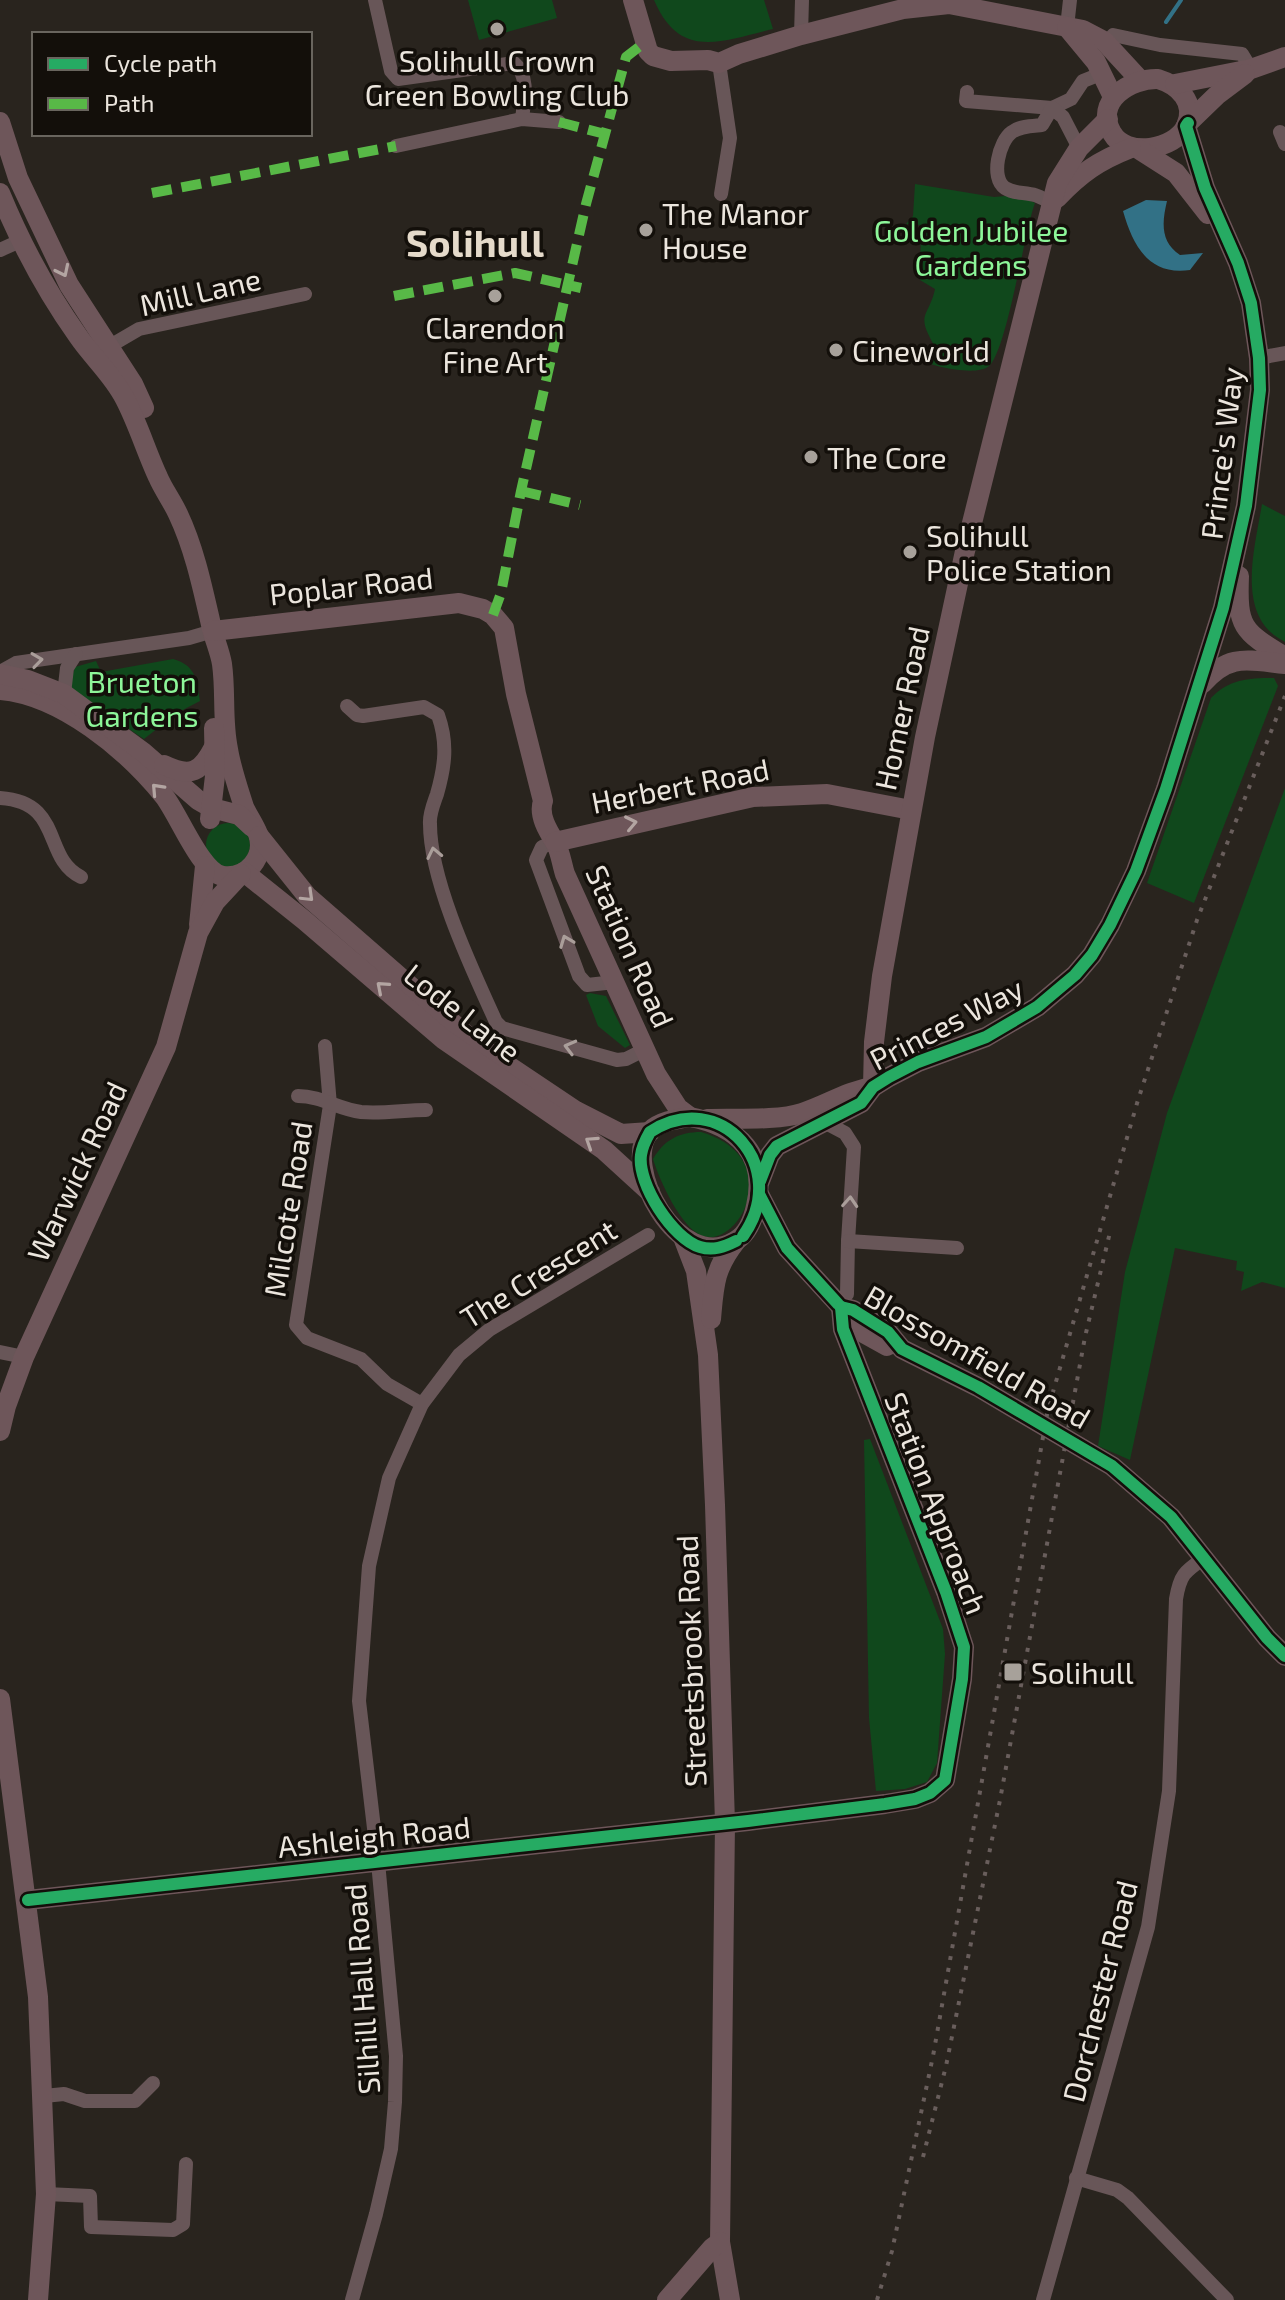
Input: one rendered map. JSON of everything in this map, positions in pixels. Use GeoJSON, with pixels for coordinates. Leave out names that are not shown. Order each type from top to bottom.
{"type":"FeatureCollection","features":[{"type":"Feature","properties":{"kind":"street"},"geometry":{"type":"LineString","coordinates":[[375,0],[391,71],[398,79],[514,63],[522,72],[522,119]]}},
{"type":"Feature","properties":{"kind":"street"},"geometry":{"type":"LineString","coordinates":[[633,0],[644,43],[653,56],[660,58],[719,63],[801,35],[903,9],[949,4],[1083,30],[1104,41],[1140,80]]}},
{"type":"Feature","properties":{"kind":"street"},"geometry":{"type":"LineString","coordinates":[[801,35],[802,0]]}},
{"type":"Feature","properties":{"kind":"street"},"geometry":{"type":"LineString","coordinates":[[1070,0],[1067,27],[1103,73],[1113,97],[1108,119],[1111,131],[1117,140],[1135,149]]}},
{"type":"Feature","properties":{"kind":"street"},"geometry":{"type":"LineString","coordinates":[[1113,35],[1160,45],[1242,54],[1251,69]]}},
{"type":"Feature","properties":{"kind":"street"},"geometry":{"type":"LineString","coordinates":[[1113,97],[1140,80],[1158,79],[1175,84],[1251,69],[1285,57]]}},
{"type":"Feature","properties":{"kind":"street"},"geometry":{"type":"LineString","coordinates":[[719,63],[730,138],[721,194]]}},
{"type":"Feature","properties":{"kind":"street"},"geometry":{"type":"LineString","coordinates":[[1052,108],[1042,125],[1015,129],[1006,137],[1000,148],[998,171],[1001,185],[1008,190],[1039,194],[1051,204],[1081,174],[1105,159],[1171,139],[1217,95],[1251,69]]}},
{"type":"Feature","properties":{"kind":"street"},"geometry":{"type":"LineString","coordinates":[[967,92],[966,101],[1052,108],[1071,99],[1083,81],[1103,73]]}},
{"type":"Feature","properties":{"kind":"street"},"geometry":{"type":"LineString","coordinates":[[1175,84],[1186,99],[1187,125]]}},
{"type":"Feature","properties":{"kind":"street"},"geometry":{"type":"LineString","coordinates":[[1052,108],[1063,117],[1079,148]]}},
{"type":"Feature","properties":{"kind":"street"},"geometry":{"type":"LineString","coordinates":[[396,146],[522,119],[559,122]]}},
{"type":"Feature","properties":{"kind":"street","name":"Homer Road"},"geometry":{"type":"LineString","coordinates":[[873,1087],[874,1042],[889,930],[965,551],[1057,183],[1079,148],[1108,119]]}},
{"type":"Feature","properties":{"kind":"street"},"geometry":{"type":"LineString","coordinates":[[0,122],[4,155],[18,178],[44,285],[101,351],[137,422],[199,571],[222,663],[227,748],[245,809],[257,832],[259,853],[255,862],[242,873],[225,876],[202,860],[162,794],[107,741],[62,709],[23,694],[0,690]]}},
{"type":"Feature","properties":{"kind":"street","name":"Prince's Way"},"geometry":{"type":"LineString","coordinates":[[1110,925],[1166,789],[1213,639],[1246,506],[1260,390],[1251,303],[1238,263],[1205,188],[1187,125]]}},
{"type":"Feature","properties":{"kind":"street","name":"Prince's Way"},"geometry":{"type":"LineString","coordinates":[[1135,149],[1176,173],[1226,236]]}},
{"type":"Feature","properties":{"kind":"street"},"geometry":{"type":"LineString","coordinates":[[0,193],[31,236]]}},
{"type":"Feature","properties":{"kind":"street"},"geometry":{"type":"LineString","coordinates":[[0,250],[31,236]]}},
{"type":"Feature","properties":{"kind":"street","name":"Mill Lane"},"geometry":{"type":"LineString","coordinates":[[101,351],[139,329],[305,294]]}},
{"type":"Feature","properties":{"kind":"street"},"geometry":{"type":"LineString","coordinates":[[1259,358],[1284,355]]}},
{"type":"Feature","properties":{"kind":"street"},"geometry":{"type":"LineString","coordinates":[[1240,532],[1240,618],[1250,636],[1285,661]]}},
{"type":"Feature","properties":{"kind":"street","name":"Poplar Road"},"geometry":{"type":"LineString","coordinates":[[213,631],[459,603],[476,606],[493,615]]}},
{"type":"Feature","properties":{"kind":"street","name":"Station Road"},"geometry":{"type":"LineString","coordinates":[[493,615],[507,636],[516,694],[543,801],[550,809],[557,834],[555,842],[565,874],[656,1074],[678,1108],[696,1118]]}},
{"type":"Feature","properties":{"kind":"street"},"geometry":{"type":"LineString","coordinates":[[0,673],[16,663],[189,638],[213,631]]}},
{"type":"Feature","properties":{"kind":"street"},"geometry":{"type":"LineString","coordinates":[[202,860],[198,836],[217,814],[210,657],[213,631]]}},
{"type":"Feature","properties":{"kind":"street"},"geometry":{"type":"LineString","coordinates":[[1213,639],[1285,661]]}},
{"type":"Feature","properties":{"kind":"street"},"geometry":{"type":"LineString","coordinates":[[64,694],[67,668],[76,654]]}},
{"type":"Feature","properties":{"kind":"street"},"geometry":{"type":"LineString","coordinates":[[1198,689],[1215,670],[1230,661],[1285,661]]}},
{"type":"Feature","properties":{"kind":"street"},"geometry":{"type":"LineString","coordinates":[[0,673],[64,694],[150,758],[217,814],[239,815],[257,832]]}},
{"type":"Feature","properties":{"kind":"street"},"geometry":{"type":"LineString","coordinates":[[347,706],[363,716],[424,707],[438,715],[445,746],[443,772],[429,820],[432,851],[471,968],[496,1022],[502,1028],[617,1060],[644,1050]]}},
{"type":"Feature","properties":{"kind":"street"},"geometry":{"type":"LineString","coordinates":[[150,758],[187,773],[204,766],[214,747]]}},
{"type":"Feature","properties":{"kind":"street","name":"Herbert Road"},"geometry":{"type":"LineString","coordinates":[[555,842],[753,797],[827,794],[911,810]]}},
{"type":"Feature","properties":{"kind":"street"},"geometry":{"type":"LineString","coordinates":[[0,798],[17,799],[32,808],[45,821],[70,872],[81,877]]}},
{"type":"Feature","properties":{"kind":"street","name":"Lode Lane"},"geometry":{"type":"LineString","coordinates":[[257,832],[307,896],[479,1046],[576,1111],[621,1134],[653,1130]]}},
{"type":"Feature","properties":{"kind":"street"},"geometry":{"type":"LineString","coordinates":[[555,842],[542,847],[536,860],[579,976],[587,985],[615,982]]}},
{"type":"Feature","properties":{"kind":"street","name":"Warwick Road"},"geometry":{"type":"LineString","coordinates":[[0,1431],[24,1357],[166,1047],[198,933],[202,860]]}},
{"type":"Feature","properties":{"kind":"street","name":"Lode Lane"},"geometry":{"type":"LineString","coordinates":[[242,873],[304,920],[443,1039],[604,1150],[650,1192]]}},
{"type":"Feature","properties":{"kind":"street","name":"Warwick Road"},"geometry":{"type":"LineString","coordinates":[[198,933],[215,902],[242,873]]}},
{"type":"Feature","properties":{"kind":"street","name":"Princes Way"},"geometry":{"type":"LineString","coordinates":[[696,1118],[798,1115],[830,1103],[852,1090],[873,1087],[913,1065],[986,1037],[1037,1007],[1075,975],[1092,955],[1110,925]]}},
{"type":"Feature","properties":{"kind":"street"},"geometry":{"type":"LineString","coordinates":[[763,1117],[813,1100],[840,1086],[866,1060],[874,1042],[884,1055],[894,1061],[913,1065]]}},
{"type":"Feature","properties":{"kind":"street","name":"Milcote Road"},"geometry":{"type":"LineString","coordinates":[[325,1046],[330,1105],[296,1325],[307,1338],[361,1359],[387,1384],[422,1404]]}},
{"type":"Feature","properties":{"kind":"street","name":"Station Road"},"geometry":{"type":"LineString","coordinates":[[653,1130],[658,1107],[656,1074]]}},
{"type":"Feature","properties":{"kind":"street","name":"Princes Way"},"geometry":{"type":"LineString","coordinates":[[759,1187],[770,1155],[777,1146],[861,1103],[873,1087]]}},
{"type":"Feature","properties":{"kind":"street"},"geometry":{"type":"LineString","coordinates":[[298,1096],[316,1096],[330,1105],[362,1112],[426,1110]]}},
{"type":"Feature","properties":{"kind":"street"},"geometry":{"type":"LineString","coordinates":[[740,1238],[754,1215],[759,1187],[752,1152],[726,1130],[696,1118],[676,1119],[653,1130],[641,1157],[650,1192],[684,1240],[712,1249],[740,1238],[767,1238],[787,1248]]}},
{"type":"Feature","properties":{"kind":"street"},"geometry":{"type":"LineString","coordinates":[[826,1123],[845,1133],[854,1147],[847,1294],[839,1306]]}},
{"type":"Feature","properties":{"kind":"street","name":"Blossomfield Road"},"geometry":{"type":"LineString","coordinates":[[759,1187],[787,1248],[839,1306],[851,1326],[889,1348],[902,1349],[978,1387],[1098,1456],[1171,1517],[1258,1627],[1285,1656]]}},
{"type":"Feature","properties":{"kind":"street","name":"The Crescent"},"geometry":{"type":"LineString","coordinates":[[378,1862],[359,1701],[369,1566],[389,1478],[422,1404],[459,1355],[489,1330],[648,1235]]}},
{"type":"Feature","properties":{"kind":"street","name":"Streetsbrook Road"},"geometry":{"type":"LineString","coordinates":[[708,1355],[715,1275],[722,1260],[740,1238]]}},
{"type":"Feature","properties":{"kind":"street","name":"Streetsbrook Road"},"geometry":{"type":"LineString","coordinates":[[684,1240],[696,1271],[708,1355],[725,1823],[720,2242],[730,2300]]}},
{"type":"Feature","properties":{"kind":"street"},"geometry":{"type":"LineString","coordinates":[[848,1241],[957,1248]]}},
{"type":"Feature","properties":{"kind":"street","name":"Station Approach"},"geometry":{"type":"LineString","coordinates":[[725,1823],[915,1799],[930,1793],[945,1780],[962,1679],[964,1647],[946,1592],[843,1329],[839,1306]]}},
{"type":"Feature","properties":{"kind":"street"},"geometry":{"type":"LineString","coordinates":[[0,1352],[24,1357]]}},
{"type":"Feature","properties":{"kind":"street","name":"Dorchester Road"},"geometry":{"type":"LineString","coordinates":[[1043,2300],[1148,1927],[1169,1791],[1176,1599],[1185,1571],[1204,1558]]}},
{"type":"Feature","properties":{"kind":"street"},"geometry":{"type":"LineString","coordinates":[[0,1699],[38,1997],[46,2194],[38,2300]]}},
{"type":"Feature","properties":{"kind":"street","name":"Ashleigh Road"},"geometry":{"type":"LineString","coordinates":[[28,1900],[725,1823]]}},
{"type":"Feature","properties":{"kind":"street","name":"Silhill Hall Road"},"geometry":{"type":"LineString","coordinates":[[352,2300],[391,2149],[395,2102],[396,2056],[378,1862]]}},
{"type":"Feature","properties":{"kind":"street"},"geometry":{"type":"LineString","coordinates":[[44,2096],[64,2094],[85,2101],[135,2101],[153,2083]]}},
{"type":"Feature","properties":{"kind":"street"},"geometry":{"type":"LineString","coordinates":[[46,2194],[90,2196],[91,2227],[173,2230],[183,2224],[186,2164]]}},
{"type":"Feature","properties":{"kind":"street"},"geometry":{"type":"LineString","coordinates":[[1076,2178],[1117,2190],[1128,2198],[1227,2300]]}},
{"type":"Feature","properties":{"kind":"street"},"geometry":{"type":"LineString","coordinates":[[667,2300],[720,2242]]}},
{"type":"Feature","properties":{"kind":"green space","name":"Solihull Crown Green Bowling Club"},"geometry":{"type":"Polygon","coordinates":[[[468,0],[552,0],[557,18],[479,40],[468,0]]]}},
{"type":"Feature","properties":{"kind":"green space"},"geometry":{"type":"Polygon","coordinates":[[[654,0],[764,0],[773,29],[720,41],[690,39],[676,32],[664,19],[654,0]]]}},
{"type":"Feature","properties":{"kind":"green space","name":"Golden Jubilee Gardens"},"geometry":{"type":"Polygon","coordinates":[[[915,184],[994,197],[1019,195],[1035,203],[1002,338],[996,356],[983,369],[953,369],[917,359],[930,352],[934,345],[924,321],[935,289],[920,280],[921,225],[906,224],[913,216],[915,184]]]}},
{"type":"Feature","properties":{"kind":"green space"},"geometry":{"type":"Polygon","coordinates":[[[1262,504],[1285,516],[1285,642],[1269,631],[1253,599],[1253,560],[1262,504]]]}},
{"type":"Feature","properties":{"kind":"green space","name":"Brueton Gardens"},"geometry":{"type":"Polygon","coordinates":[[[173,659],[191,670],[200,701],[177,713],[144,739],[73,692],[70,684],[75,667],[96,661],[101,672],[173,659]]]}},
{"type":"Feature","properties":{"kind":"green space"},"geometry":{"type":"Polygon","coordinates":[[[1274,678],[1278,686],[1194,903],[1147,883],[1211,698],[1225,687],[1240,681],[1274,678]]]}},
{"type":"Feature","properties":{"kind":"green space"},"geometry":{"type":"Polygon","coordinates":[[[1285,788],[1285,1288],[1262,1282],[1241,1291],[1244,1272],[1236,1270],[1237,1261],[1175,1248],[1130,1460],[1098,1446],[1125,1272],[1167,1113],[1285,788]]]}},
{"type":"Feature","properties":{"kind":"green space"},"geometry":{"type":"Polygon","coordinates":[[[228,823],[243,830],[250,845],[243,860],[228,867],[213,860],[206,845],[213,830],[228,823]]]}},
{"type":"Feature","properties":{"kind":"green space"},"geometry":{"type":"Polygon","coordinates":[[[586,995],[606,996],[630,1045],[625,1048],[598,1026],[586,995]]]}},
{"type":"Feature","properties":{"kind":"green space"},"geometry":{"type":"Polygon","coordinates":[[[701,1132],[727,1144],[743,1160],[749,1179],[748,1198],[741,1215],[730,1228],[717,1236],[703,1236],[687,1224],[666,1190],[653,1159],[673,1138],[701,1132]]]}},
{"type":"Feature","properties":{"kind":"green space"},"geometry":{"type":"Polygon","coordinates":[[[870,1439],[943,1629],[945,1654],[937,1763],[927,1782],[905,1789],[876,1791],[869,1718],[864,1440],[870,1439]]]}},
{"type":"Feature","properties":{"kind":"water"},"geometry":{"type":"Polygon","coordinates":[[[1146,200],[1167,201],[1164,231],[1173,250],[1180,255],[1203,253],[1190,270],[1164,268],[1153,263],[1138,247],[1123,211],[1146,200]]]}},
{"type":"Feature","properties":{"kind":"waterway"},"geometry":{"type":"LineString","coordinates":[[1166,22],[1181,0]]}},
{"type":"Feature","properties":{"kind":"railway"},"geometry":{"type":"LineString","coordinates":[[877,2300],[892,2251],[933,2056],[1048,1409],[1138,1100],[1197,920],[1285,696]]}},
{"type":"Feature","properties":{"kind":"railway"},"geometry":{"type":"LineString","coordinates":[[923,2157],[946,2066],[1000,1800],[1085,1337],[1111,1228]]}},
{"type":"Feature","properties":{"kind":"marked path"},"geometry":{"type":"LineString","coordinates":[[493,615],[501,593],[586,204],[626,57],[644,43]]}},
{"type":"Feature","properties":{"kind":"marked path"},"geometry":{"type":"LineString","coordinates":[[559,122],[605,134]]}},
{"type":"Feature","properties":{"kind":"marked path"},"geometry":{"type":"LineString","coordinates":[[152,193],[396,146]]}},
{"type":"Feature","properties":{"kind":"marked path"},"geometry":{"type":"LineString","coordinates":[[394,296],[515,273],[581,288]]}},
{"type":"Feature","properties":{"kind":"marked path"},"geometry":{"type":"LineString","coordinates":[[521,491],[580,505]]}},
{"type":"Feature","properties":{"kind":"cycle path"},"geometry":{"type":"LineString","coordinates":[[760,1181],[777,1146],[861,1103],[873,1087],[889,1077],[918,1062],[986,1037],[1037,1007],[1075,975],[1092,955],[1136,871],[1166,789],[1223,608],[1246,506],[1260,390],[1251,303],[1238,263],[1205,188],[1186,126],[1188,123]]}},
{"type":"Feature","properties":{"kind":"cycle path"},"geometry":{"type":"LineString","coordinates":[[736,1241],[718,1248],[700,1247],[668,1222],[651,1195],[641,1167],[644,1143],[650,1132],[676,1120],[701,1119],[723,1126],[741,1141],[754,1161],[759,1184],[756,1210],[743,1236]]}},
{"type":"Feature","properties":{"kind":"cycle path"},"geometry":{"type":"LineString","coordinates":[[759,1194],[787,1248],[838,1304]]}},
{"type":"Feature","properties":{"kind":"cycle path"},"geometry":{"type":"LineString","coordinates":[[841,1307],[853,1310],[888,1332],[902,1349],[978,1387],[1112,1466],[1171,1517],[1267,1638],[1285,1656]]}},
{"type":"Feature","properties":{"kind":"cycle path"},"geometry":{"type":"LineString","coordinates":[[28,1900],[748,1821],[885,1804],[930,1793],[945,1780],[962,1679],[964,1647],[946,1592],[843,1329],[841,1307]]}},
{"type":"Feature","properties":{"kind":"place","name":"Solihull Crown Green Bowling Club"},"geometry":{"type":"Point","coordinates":[497,29]}},
{"type":"Feature","properties":{"kind":"place","name":"The Manor House"},"geometry":{"type":"Point","coordinates":[646,230]}},
{"type":"Feature","properties":{"kind":"place","name":"Clarendon Fine Art"},"geometry":{"type":"Point","coordinates":[495,296]}},
{"type":"Feature","properties":{"kind":"place","name":"Cineworld"},"geometry":{"type":"Point","coordinates":[836,350]}},
{"type":"Feature","properties":{"kind":"place","name":"The Core"},"geometry":{"type":"Point","coordinates":[811,457]}},
{"type":"Feature","properties":{"kind":"place","name":"Solihull Police Station"},"geometry":{"type":"Point","coordinates":[910,552]}},
{"type":"Feature","properties":{"kind":"place","name":"Solihull"},"geometry":{"type":"Point","coordinates":[1013,1672]}},
{"type":"Feature","properties":{"kind":"district","name":"Solihull"},"geometry":{"type":"Point","coordinates":[475,242]}}]}
